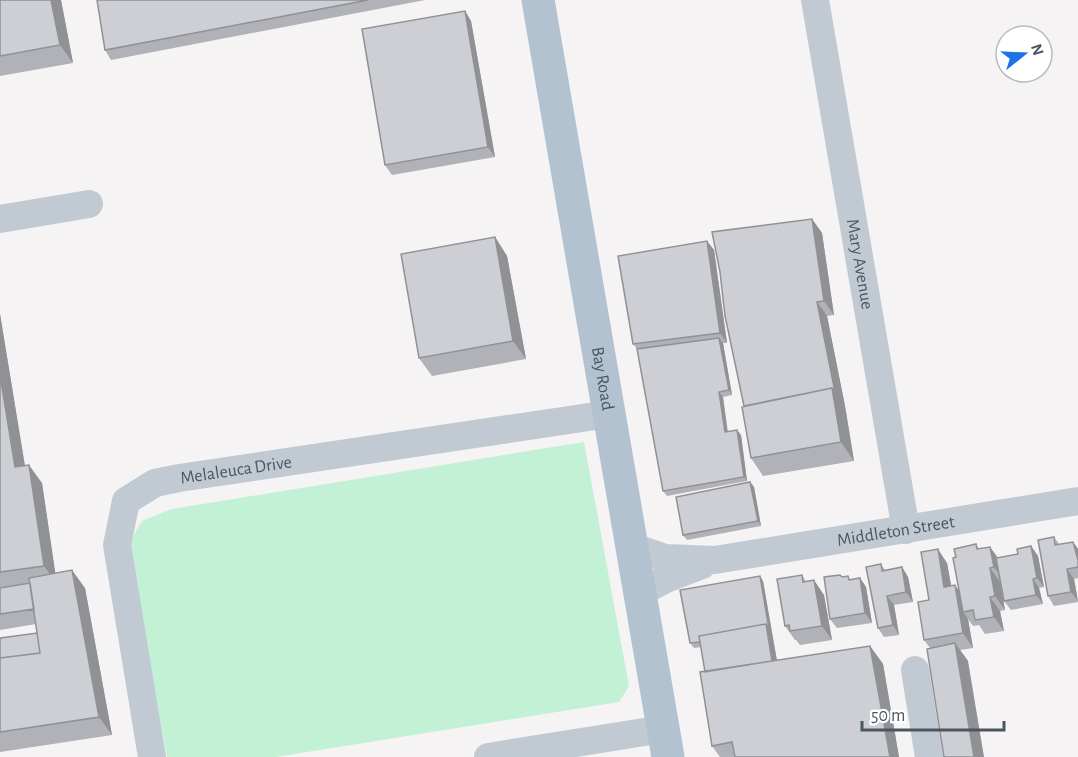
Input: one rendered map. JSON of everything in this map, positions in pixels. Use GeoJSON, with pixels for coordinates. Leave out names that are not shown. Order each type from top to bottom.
{"type":"FeatureCollection","features":[{"type":"Feature","properties":{"kind":"main road","name":"Bay Road"},"geometry":{"type":"LineString","coordinates":[[538,0],[666,743]]}},
{"type":"Feature","properties":{"kind":"street","name":"Mary Avenue"},"geometry":{"type":"LineString","coordinates":[[815,0],[906,530]]}},
{"type":"Feature","properties":{"kind":"street"},"geometry":{"type":"LineString","coordinates":[[0,219],[89,204]]}},
{"type":"Feature","properties":{"kind":"street","name":"Melaleuca Drive"},"geometry":{"type":"LineString","coordinates":[[152,757],[117,545],[126,501],[155,483],[179,478],[609,414]]}},
{"type":"Feature","properties":{"kind":"street","name":"Middleton Street"},"geometry":{"type":"LineString","coordinates":[[633,547],[676,560],[715,560],[1078,501]]}},
{"type":"Feature","properties":{"kind":"street","name":"Middleton Street"},"geometry":{"type":"LineString","coordinates":[[641,592],[666,579],[715,560]]}},
{"type":"Feature","properties":{"kind":"street"},"geometry":{"type":"LineString","coordinates":[[915,670],[930,757]]}},
{"type":"Feature","properties":{"kind":"street"},"geometry":{"type":"LineString","coordinates":[[488,757],[666,743]]}},
{"type":"Feature","properties":{"kind":"green space"},"geometry":{"type":"Polygon","coordinates":[[[584,442],[629,686],[619,702],[276,757],[167,757],[128,545],[142,521],[172,509],[584,442]]]}},
{"type":"Feature","properties":{"kind":"building"},"geometry":{"type":"Polygon","coordinates":[[[0,0],[51,0],[60,45],[0,56],[0,0]]]}},
{"type":"Feature","properties":{"kind":"building"},"geometry":{"type":"Polygon","coordinates":[[[97,0],[368,0],[105,50],[97,0]]]}},
{"type":"Feature","properties":{"kind":"building"},"geometry":{"type":"Polygon","coordinates":[[[465,11],[488,147],[385,165],[362,29],[465,11]]]}},
{"type":"Feature","properties":{"kind":"building"},"geometry":{"type":"Polygon","coordinates":[[[812,219],[824,301],[817,302],[835,392],[832,388],[744,406],[725,316],[712,232],[812,219]]]}},
{"type":"Feature","properties":{"kind":"building"},"geometry":{"type":"Polygon","coordinates":[[[495,237],[513,341],[419,358],[401,254],[495,237]]]}},
{"type":"Feature","properties":{"kind":"building"},"geometry":{"type":"Polygon","coordinates":[[[707,241],[720,333],[633,344],[618,256],[707,241]]]}},
{"type":"Feature","properties":{"kind":"building"},"geometry":{"type":"Polygon","coordinates":[[[719,338],[729,390],[719,392],[725,432],[737,430],[744,477],[663,491],[637,349],[719,338]]]}},
{"type":"Feature","properties":{"kind":"building"},"geometry":{"type":"Polygon","coordinates":[[[0,375],[15,467],[29,465],[44,566],[0,572],[0,375]]]}},
{"type":"Feature","properties":{"kind":"building"},"geometry":{"type":"Polygon","coordinates":[[[832,388],[841,442],[751,458],[742,407],[832,388]]]}},
{"type":"Feature","properties":{"kind":"building"},"geometry":{"type":"Polygon","coordinates":[[[750,482],[758,521],[683,535],[676,497],[750,482]]]}},
{"type":"Feature","properties":{"kind":"building"},"geometry":{"type":"Polygon","coordinates":[[[1054,537],[1055,545],[1073,542],[1078,567],[1067,569],[1071,592],[1048,596],[1038,540],[1054,537]]]}},
{"type":"Feature","properties":{"kind":"building"},"geometry":{"type":"Polygon","coordinates":[[[976,544],[977,549],[990,547],[994,567],[990,568],[995,596],[990,597],[994,617],[975,620],[973,610],[963,612],[953,558],[956,557],[954,549],[976,544]]]}},
{"type":"Feature","properties":{"kind":"building"},"geometry":{"type":"Polygon","coordinates":[[[1031,546],[1037,578],[1033,579],[1036,595],[1004,601],[996,558],[1018,554],[1017,549],[1031,546]]]}},
{"type":"Feature","properties":{"kind":"building"},"geometry":{"type":"Polygon","coordinates":[[[938,549],[944,587],[955,585],[963,633],[924,640],[918,602],[929,600],[921,552],[938,549]]]}},
{"type":"Feature","properties":{"kind":"building"},"geometry":{"type":"Polygon","coordinates":[[[881,564],[882,571],[902,567],[906,592],[887,596],[893,625],[878,628],[866,567],[881,564]]]}},
{"type":"Feature","properties":{"kind":"building"},"geometry":{"type":"Polygon","coordinates":[[[72,570],[99,717],[0,732],[0,658],[40,653],[29,578],[72,570]]]}},
{"type":"Feature","properties":{"kind":"building"},"geometry":{"type":"Polygon","coordinates":[[[802,575],[803,582],[814,580],[822,626],[790,631],[789,625],[785,626],[777,579],[802,575]]]}},
{"type":"Feature","properties":{"kind":"building"},"geometry":{"type":"Polygon","coordinates":[[[760,576],[769,629],[766,624],[699,636],[700,642],[690,643],[680,590],[760,576]]]}},
{"type":"Feature","properties":{"kind":"building"},"geometry":{"type":"Polygon","coordinates":[[[848,576],[849,580],[860,578],[865,613],[830,619],[824,577],[848,576]]]}},
{"type":"Feature","properties":{"kind":"building"},"geometry":{"type":"Polygon","coordinates":[[[30,583],[34,609],[0,614],[0,588],[30,583]]]}},
{"type":"Feature","properties":{"kind":"building"},"geometry":{"type":"Polygon","coordinates":[[[766,624],[772,661],[705,672],[699,636],[766,624]]]}},
{"type":"Feature","properties":{"kind":"building"},"geometry":{"type":"Polygon","coordinates":[[[37,633],[40,653],[0,658],[0,638],[37,633]]]}},
{"type":"Feature","properties":{"kind":"building"},"geometry":{"type":"Polygon","coordinates":[[[955,643],[974,757],[944,757],[927,649],[955,643]]]}},
{"type":"Feature","properties":{"kind":"building"},"geometry":{"type":"Polygon","coordinates":[[[870,646],[890,757],[735,757],[732,742],[712,746],[700,672],[870,646]]]}}]}
